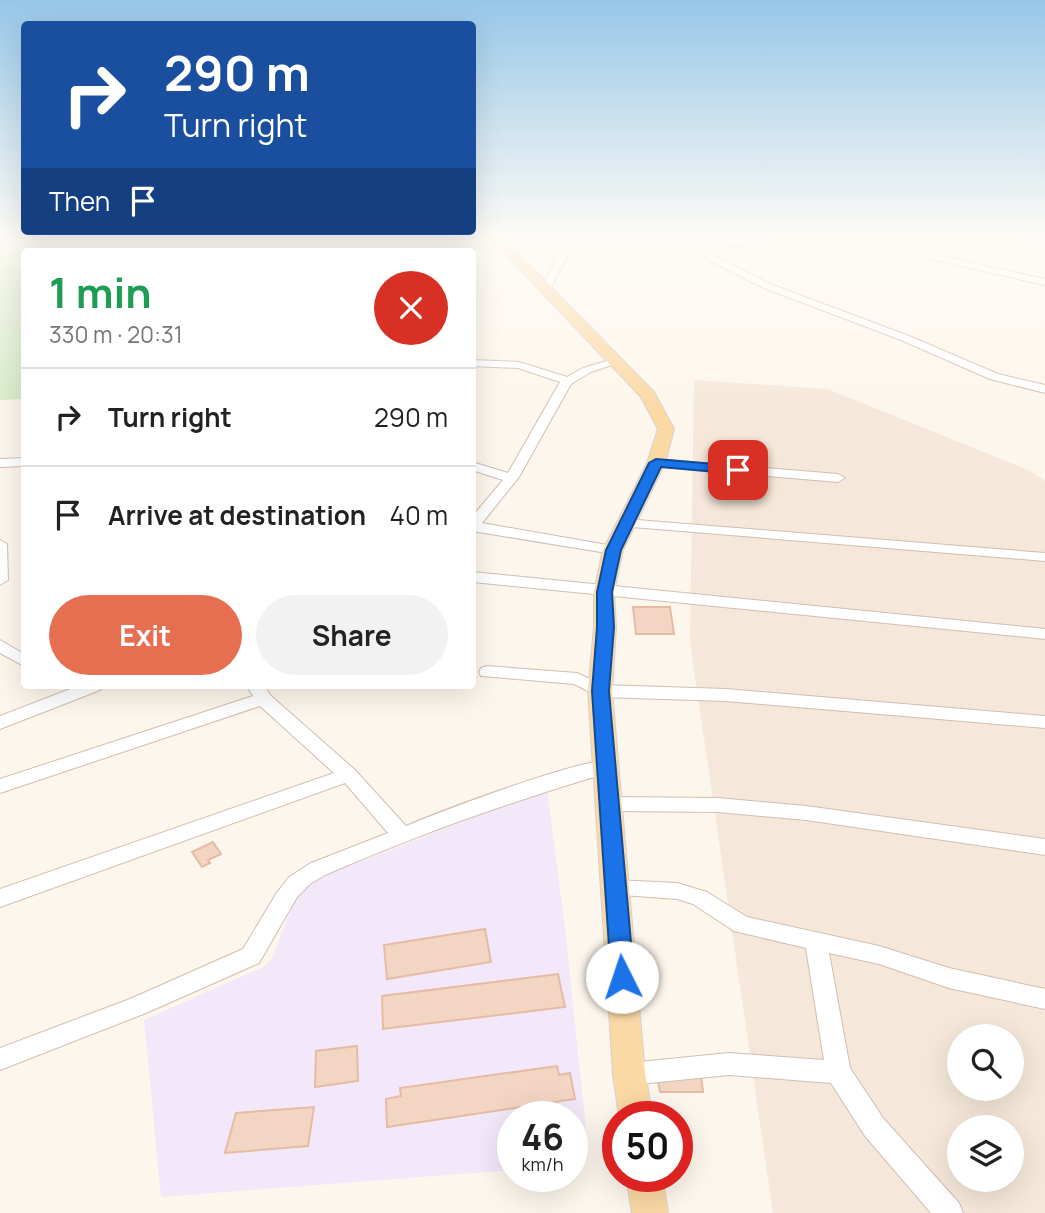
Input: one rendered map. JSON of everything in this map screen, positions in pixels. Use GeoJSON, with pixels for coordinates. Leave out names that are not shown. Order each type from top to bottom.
{"type":"FeatureCollection","features":[{"type":"Feature","properties":{"kind":"main road"},"geometry":{"type":"LineString","coordinates":[[553,296],[648,395],[666,429],[656,463],[613,550],[604,592],[606,627],[600,691],[629,1074],[634,1101]]}},
{"type":"Feature","properties":{"kind":"main road"},"geometry":{"type":"LineString","coordinates":[[647,1192],[650,1213]]}},
{"type":"Feature","properties":{"kind":"street"},"geometry":{"type":"LineString","coordinates":[[792,296],[905,338],[994,377],[1045,389]]}},
{"type":"Feature","properties":{"kind":"street"},"geometry":{"type":"LineString","coordinates":[[476,523],[510,478],[568,381],[587,370],[617,361]]}},
{"type":"Feature","properties":{"kind":"street"},"geometry":{"type":"LineString","coordinates":[[476,363],[519,365],[568,381]]}},
{"type":"Feature","properties":{"kind":"street"},"geometry":{"type":"LineString","coordinates":[[0,463],[21,461]]}},
{"type":"Feature","properties":{"kind":"street"},"geometry":{"type":"LineString","coordinates":[[656,463],[838,478]]}},
{"type":"Feature","properties":{"kind":"street"},"geometry":{"type":"LineString","coordinates":[[476,467],[510,478]]}},
{"type":"Feature","properties":{"kind":"street"},"geometry":{"type":"LineString","coordinates":[[625,523],[1045,557]]}},
{"type":"Feature","properties":{"kind":"street"},"geometry":{"type":"LineString","coordinates":[[476,527],[613,550]]}},
{"type":"Feature","properties":{"kind":"street"},"geometry":{"type":"LineString","coordinates":[[0,544],[0,580]]}},
{"type":"Feature","properties":{"kind":"street"},"geometry":{"type":"LineString","coordinates":[[476,577],[1045,634]]}},
{"type":"Feature","properties":{"kind":"street"},"geometry":{"type":"LineString","coordinates":[[0,645],[21,659]]}},
{"type":"Feature","properties":{"kind":"street"},"geometry":{"type":"LineString","coordinates":[[487,672],[577,679],[600,691],[726,695],[1045,722]]}},
{"type":"Feature","properties":{"kind":"street"},"geometry":{"type":"LineString","coordinates":[[0,723],[66,690]]}},
{"type":"Feature","properties":{"kind":"street"},"geometry":{"type":"LineString","coordinates":[[0,786],[260,692],[348,775],[402,835]]}},
{"type":"Feature","properties":{"kind":"street"},"geometry":{"type":"LineString","coordinates":[[0,1059],[138,1006],[251,956],[262,943],[285,898],[297,882],[312,873],[402,835],[550,781],[607,766]]}},
{"type":"Feature","properties":{"kind":"street"},"geometry":{"type":"LineString","coordinates":[[0,898],[348,775]]}},
{"type":"Feature","properties":{"kind":"street"},"geometry":{"type":"LineString","coordinates":[[610,804],[718,805],[806,813],[1045,847]]}},
{"type":"Feature","properties":{"kind":"street"},"geometry":{"type":"LineString","coordinates":[[616,888],[677,891],[700,898],[742,925],[879,955],[949,978],[1045,999]]}},
{"type":"Feature","properties":{"kind":"street"},"geometry":{"type":"LineString","coordinates":[[816,942],[838,1072],[874,1127],[949,1213]]}},
{"type":"Feature","properties":{"kind":"street"},"geometry":{"type":"LineString","coordinates":[[629,1074],[729,1064],[838,1072]]}},
{"type":"Feature","properties":{"kind":"shaded area"},"geometry":{"type":"Polygon","coordinates":[[[694,380],[828,389],[1028,470],[1045,481],[1045,1213],[773,1213],[690,642],[694,380]]]}},
{"type":"Feature","properties":{"kind":"shaded area"},"geometry":{"type":"Polygon","coordinates":[[[547,789],[583,1101],[497,1101],[497,1171],[161,1197],[144,1020],[263,967],[272,959],[297,892],[329,874],[547,789]]]}},
{"type":"Feature","properties":{"kind":"green space"},"geometry":{"type":"Polygon","coordinates":[[[0,296],[21,296],[21,399],[0,400],[0,296]]]}},
{"type":"Feature","properties":{"kind":"building"},"geometry":{"type":"Polygon","coordinates":[[[633,607],[670,607],[674,634],[636,634],[633,607]]]}},
{"type":"Feature","properties":{"kind":"building"},"geometry":{"type":"Polygon","coordinates":[[[213,842],[221,854],[208,860],[210,863],[202,867],[192,852],[213,842]]]}},
{"type":"Feature","properties":{"kind":"building"},"geometry":{"type":"Polygon","coordinates":[[[485,929],[491,962],[387,979],[384,945],[485,929]]]}},
{"type":"Feature","properties":{"kind":"building"},"geometry":{"type":"Polygon","coordinates":[[[558,974],[565,1007],[383,1029],[382,996],[558,974]]]}},
{"type":"Feature","properties":{"kind":"building"},"geometry":{"type":"Polygon","coordinates":[[[357,1046],[358,1081],[315,1087],[316,1051],[357,1046]]]}},
{"type":"Feature","properties":{"kind":"building"},"geometry":{"type":"Polygon","coordinates":[[[557,1066],[559,1075],[570,1073],[575,1099],[497,1101],[497,1111],[387,1127],[386,1099],[401,1096],[400,1088],[557,1066]]]}},
{"type":"Feature","properties":{"kind":"building"},"geometry":{"type":"Polygon","coordinates":[[[657,1076],[701,1076],[703,1092],[660,1092],[657,1076]]]}},
{"type":"Feature","properties":{"kind":"building"},"geometry":{"type":"Polygon","coordinates":[[[314,1107],[308,1146],[225,1153],[236,1113],[314,1107]]]}},
{"type":"Feature","properties":{"kind":"route"},"geometry":{"type":"LineString","coordinates":[[622,977],[600,691],[606,627],[604,592],[613,550],[656,463],[738,470]]}}]}
